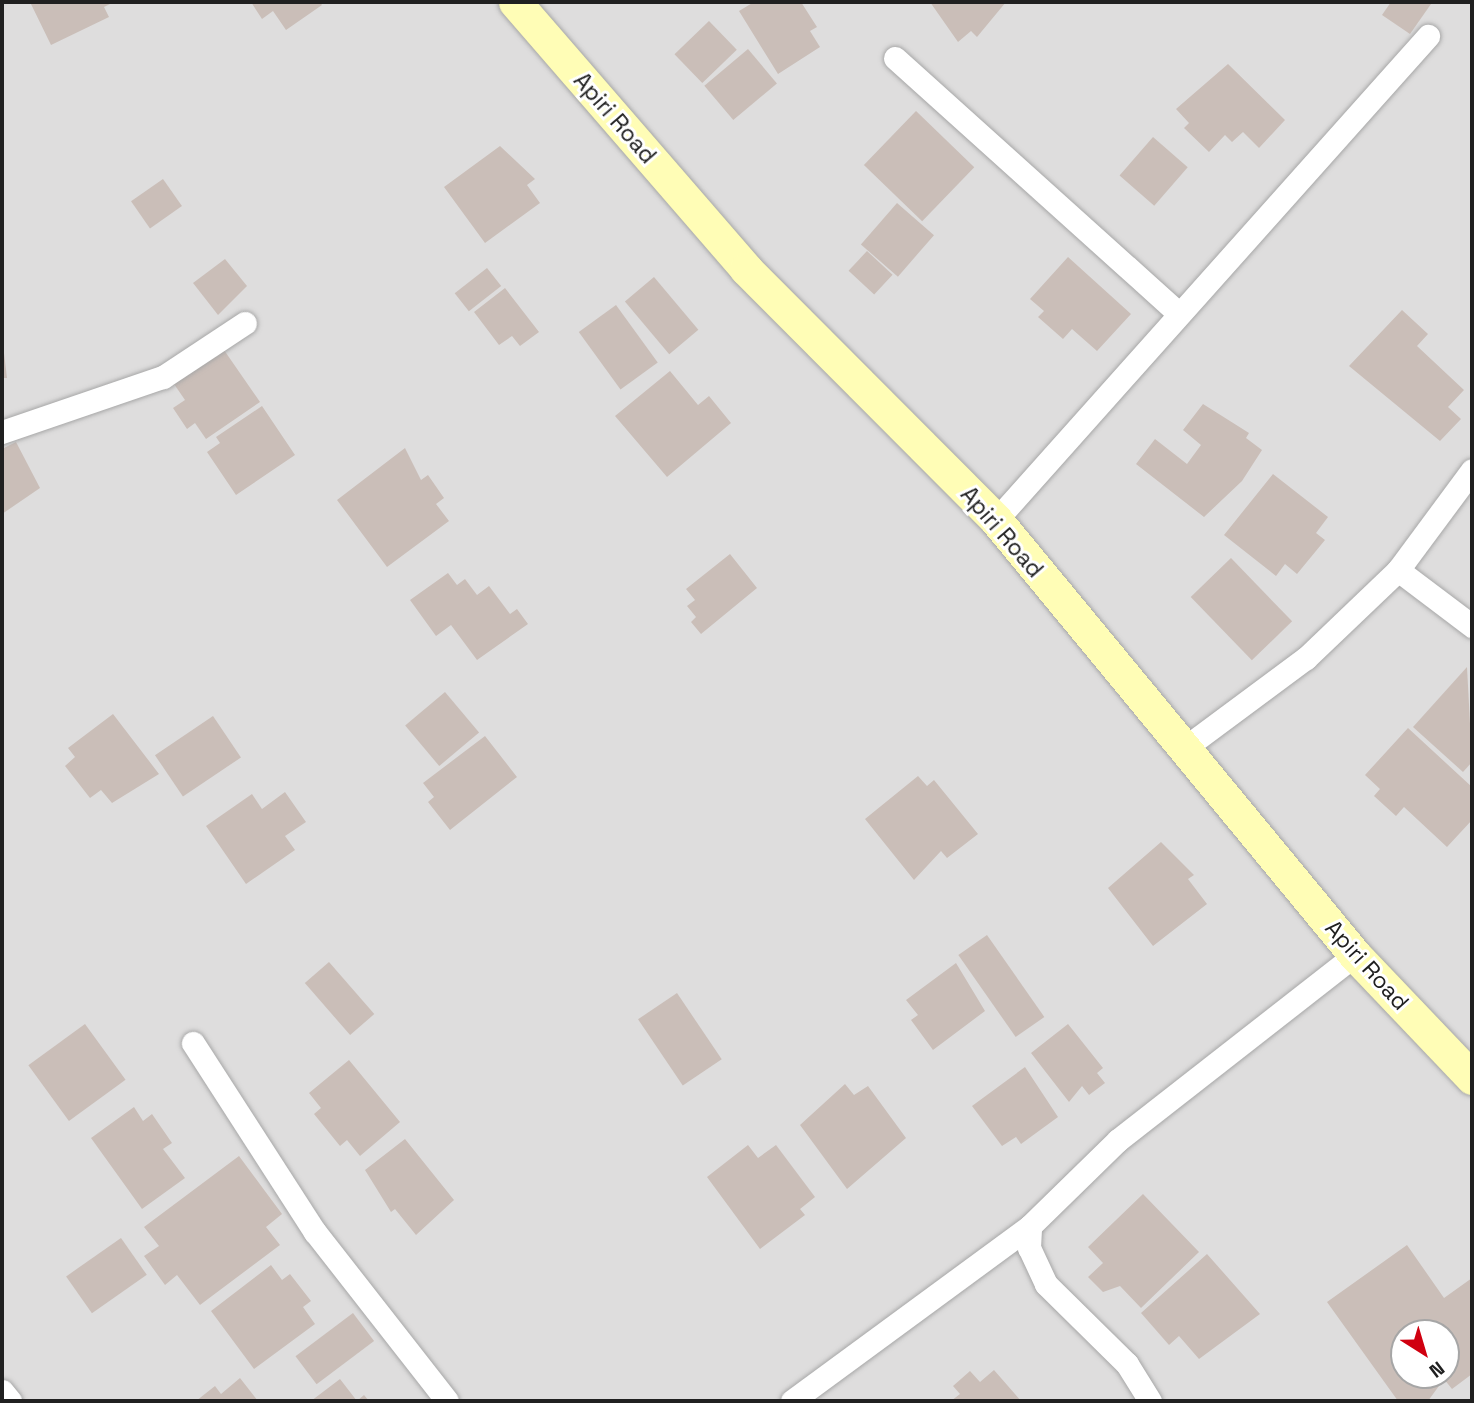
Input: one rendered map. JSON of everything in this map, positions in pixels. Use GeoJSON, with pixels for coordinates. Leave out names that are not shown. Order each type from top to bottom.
{"type":"FeatureCollection","features":[{"type":"Feature","properties":{"kind":"street","name":"Apiri Road"},"geometry":{"type":"LineString","coordinates":[[515,2],[747,269],[996,520],[1182,750],[1354,955],[1472,1077]]}},
{"type":"Feature","properties":{"kind":"street"},"geometry":{"type":"LineString","coordinates":[[996,520],[1427,37]]}},
{"type":"Feature","properties":{"kind":"street"},"geometry":{"type":"LineString","coordinates":[[895,58],[1179,314]]}},
{"type":"Feature","properties":{"kind":"street"},"geometry":{"type":"LineString","coordinates":[[2,432],[163,377],[245,323]]}},
{"type":"Feature","properties":{"kind":"street"},"geometry":{"type":"LineString","coordinates":[[1182,750],[1306,658],[1398,570],[1472,470]]}},
{"type":"Feature","properties":{"kind":"street"},"geometry":{"type":"LineString","coordinates":[[1398,570],[1472,626]]}},
{"type":"Feature","properties":{"kind":"street"},"geometry":{"type":"LineString","coordinates":[[792,1401],[1031,1226],[1118,1140],[1354,955]]}},
{"type":"Feature","properties":{"kind":"street"},"geometry":{"type":"LineString","coordinates":[[193,1043],[315,1232],[447,1401]]}},
{"type":"Feature","properties":{"kind":"street"},"geometry":{"type":"LineString","coordinates":[[1031,1226],[1029,1248],[1046,1284],[1126,1364],[1150,1401]]}},
{"type":"Feature","properties":{"kind":"street"},"geometry":{"type":"LineString","coordinates":[[2,1391],[10,1401]]}},
{"type":"Feature","properties":{"kind":"shaded area"},"geometry":{"type":"Polygon","coordinates":[[[2,2],[1472,2],[1472,1401],[2,1401],[2,2]]]}},
{"type":"Feature","properties":{"kind":"building"},"geometry":{"type":"Polygon","coordinates":[[[30,2],[114,2],[104,7],[109,17],[51,45],[30,2]]]}},
{"type":"Feature","properties":{"kind":"building"},"geometry":{"type":"Polygon","coordinates":[[[251,2],[320,2],[322,5],[286,30],[273,11],[262,19],[251,2]]]}},
{"type":"Feature","properties":{"kind":"building"},"geometry":{"type":"Polygon","coordinates":[[[754,2],[801,2],[817,27],[810,31],[820,47],[778,74],[739,11],[754,2]]]}},
{"type":"Feature","properties":{"kind":"building"},"geometry":{"type":"Polygon","coordinates":[[[930,2],[1006,2],[977,37],[971,31],[958,42],[930,2]]]}},
{"type":"Feature","properties":{"kind":"building"},"geometry":{"type":"Polygon","coordinates":[[[1391,2],[1431,4],[1410,34],[1382,15],[1391,2]]]}},
{"type":"Feature","properties":{"kind":"building"},"geometry":{"type":"Polygon","coordinates":[[[709,21],[737,50],[702,83],[674,54],[709,21]]]}},
{"type":"Feature","properties":{"kind":"building"},"geometry":{"type":"Polygon","coordinates":[[[748,49],[777,83],[733,120],[704,86],[748,49]]]}},
{"type":"Feature","properties":{"kind":"building"},"geometry":{"type":"Polygon","coordinates":[[[1228,64],[1285,120],[1259,148],[1243,132],[1232,142],[1225,135],[1209,152],[1184,128],[1189,123],[1176,109],[1228,64]]]}},
{"type":"Feature","properties":{"kind":"building"},"geometry":{"type":"Polygon","coordinates":[[[916,111],[974,167],[922,221],[864,165],[916,111]]]}},
{"type":"Feature","properties":{"kind":"building"},"geometry":{"type":"Polygon","coordinates":[[[1153,137],[1188,167],[1154,206],[1120,175],[1153,137]]]}},
{"type":"Feature","properties":{"kind":"building"},"geometry":{"type":"Polygon","coordinates":[[[500,146],[535,179],[527,185],[540,203],[485,243],[444,187],[500,146]]]}},
{"type":"Feature","properties":{"kind":"building"},"geometry":{"type":"Polygon","coordinates":[[[163,179],[182,206],[150,228],[131,201],[163,179]]]}},
{"type":"Feature","properties":{"kind":"building"},"geometry":{"type":"Polygon","coordinates":[[[897,203],[934,235],[898,277],[861,245],[897,203]]]}},
{"type":"Feature","properties":{"kind":"building"},"geometry":{"type":"Polygon","coordinates":[[[867,251],[893,275],[874,295],[849,271],[867,251]]]}},
{"type":"Feature","properties":{"kind":"building"},"geometry":{"type":"Polygon","coordinates":[[[1068,257],[1131,314],[1097,351],[1072,329],[1063,339],[1038,317],[1044,311],[1030,299],[1068,257]]]}},
{"type":"Feature","properties":{"kind":"building"},"geometry":{"type":"Polygon","coordinates":[[[225,259],[247,286],[218,315],[193,283],[225,259]]]}},
{"type":"Feature","properties":{"kind":"building"},"geometry":{"type":"Polygon","coordinates":[[[487,268],[501,286],[469,311],[455,293],[487,268]]]}},
{"type":"Feature","properties":{"kind":"building"},"geometry":{"type":"Polygon","coordinates":[[[654,277],[698,330],[669,354],[625,301],[654,277]]]}},
{"type":"Feature","properties":{"kind":"building"},"geometry":{"type":"Polygon","coordinates":[[[505,288],[539,332],[520,346],[512,336],[499,345],[474,312],[505,288]]]}},
{"type":"Feature","properties":{"kind":"building"},"geometry":{"type":"Polygon","coordinates":[[[616,305],[658,362],[621,389],[579,332],[616,305]]]}},
{"type":"Feature","properties":{"kind":"building"},"geometry":{"type":"Polygon","coordinates":[[[1402,310],[1428,334],[1417,346],[1464,390],[1448,407],[1461,419],[1440,441],[1349,366],[1402,310]]]}},
{"type":"Feature","properties":{"kind":"building"},"geometry":{"type":"Polygon","coordinates":[[[2,336],[7,378],[2,378],[2,336]]]}},
{"type":"Feature","properties":{"kind":"building"},"geometry":{"type":"Polygon","coordinates":[[[224,350],[260,402],[206,439],[195,423],[187,429],[173,408],[185,400],[174,384],[224,350]]]}},
{"type":"Feature","properties":{"kind":"building"},"geometry":{"type":"Polygon","coordinates":[[[670,371],[698,405],[709,396],[731,423],[667,477],[615,416],[670,371]]]}},
{"type":"Feature","properties":{"kind":"building"},"geometry":{"type":"Polygon","coordinates":[[[1203,404],[1249,433],[1246,438],[1262,450],[1242,481],[1204,517],[1136,464],[1155,439],[1187,464],[1201,445],[1183,430],[1203,404]]]}},
{"type":"Feature","properties":{"kind":"building"},"geometry":{"type":"Polygon","coordinates":[[[262,406],[295,455],[236,495],[207,452],[220,443],[216,437],[262,406]]]}},
{"type":"Feature","properties":{"kind":"building"},"geometry":{"type":"Polygon","coordinates":[[[16,442],[40,488],[2,514],[2,449],[16,442]]]}},
{"type":"Feature","properties":{"kind":"building"},"geometry":{"type":"Polygon","coordinates":[[[405,448],[421,480],[428,475],[444,498],[436,504],[449,521],[387,567],[337,500],[405,448]]]}},
{"type":"Feature","properties":{"kind":"building"},"geometry":{"type":"Polygon","coordinates":[[[1273,474],[1328,517],[1316,533],[1325,540],[1297,574],[1285,564],[1276,576],[1224,535],[1273,474]]]}},
{"type":"Feature","properties":{"kind":"building"},"geometry":{"type":"Polygon","coordinates":[[[730,554],[757,588],[701,634],[691,622],[696,617],[687,606],[695,600],[686,589],[730,554]]]}},
{"type":"Feature","properties":{"kind":"building"},"geometry":{"type":"Polygon","coordinates":[[[1231,558],[1292,621],[1252,660],[1191,597],[1231,558]]]}},
{"type":"Feature","properties":{"kind":"building"},"geometry":{"type":"Polygon","coordinates":[[[448,573],[457,585],[465,579],[477,595],[489,586],[510,614],[517,609],[528,624],[477,660],[451,625],[436,636],[410,600],[448,573]]]}},
{"type":"Feature","properties":{"kind":"building"},"geometry":{"type":"Polygon","coordinates":[[[1467,667],[1472,762],[1463,772],[1413,727],[1467,667]]]}},
{"type":"Feature","properties":{"kind":"building"},"geometry":{"type":"Polygon","coordinates":[[[445,692],[479,733],[439,766],[405,725],[445,692]]]}},
{"type":"Feature","properties":{"kind":"building"},"geometry":{"type":"Polygon","coordinates":[[[113,714],[159,774],[112,803],[101,790],[90,798],[65,766],[75,757],[68,748],[113,714]]]}},
{"type":"Feature","properties":{"kind":"building"},"geometry":{"type":"Polygon","coordinates":[[[213,716],[241,757],[183,797],[155,755],[213,716]]]}},
{"type":"Feature","properties":{"kind":"building"},"geometry":{"type":"Polygon","coordinates":[[[1408,728],[1472,787],[1472,820],[1447,847],[1404,807],[1396,816],[1374,796],[1380,789],[1365,775],[1408,728]]]}},
{"type":"Feature","properties":{"kind":"building"},"geometry":{"type":"Polygon","coordinates":[[[485,736],[517,777],[450,830],[428,802],[434,797],[423,783],[485,736]]]}},
{"type":"Feature","properties":{"kind":"building"},"geometry":{"type":"Polygon","coordinates":[[[918,776],[927,786],[934,780],[978,834],[947,858],[941,851],[914,880],[865,819],[918,776]]]}},
{"type":"Feature","properties":{"kind":"building"},"geometry":{"type":"Polygon","coordinates":[[[285,792],[306,822],[285,836],[295,850],[246,884],[206,826],[252,794],[262,809],[285,792]]]}},
{"type":"Feature","properties":{"kind":"building"},"geometry":{"type":"Polygon","coordinates":[[[1161,842],[1194,875],[1188,879],[1207,904],[1153,946],[1108,888],[1161,842]]]}},
{"type":"Feature","properties":{"kind":"building"},"geometry":{"type":"Polygon","coordinates":[[[987,935],[1044,1017],[1016,1037],[958,955],[987,935]]]}},
{"type":"Feature","properties":{"kind":"building"},"geometry":{"type":"Polygon","coordinates":[[[329,962],[374,1014],[350,1035],[305,983],[329,962]]]}},
{"type":"Feature","properties":{"kind":"building"},"geometry":{"type":"Polygon","coordinates":[[[956,963],[985,1011],[933,1050],[911,1020],[918,1015],[906,1000],[956,963]]]}},
{"type":"Feature","properties":{"kind":"building"},"geometry":{"type":"Polygon","coordinates":[[[677,993],[722,1059],[683,1086],[638,1019],[677,993]]]}},
{"type":"Feature","properties":{"kind":"building"},"geometry":{"type":"Polygon","coordinates":[[[85,1024],[126,1080],[69,1121],[28,1065],[85,1024]]]}},
{"type":"Feature","properties":{"kind":"building"},"geometry":{"type":"Polygon","coordinates":[[[1068,1024],[1103,1068],[1097,1073],[1105,1083],[1089,1095],[1082,1086],[1069,1102],[1031,1053],[1068,1024]]]}},
{"type":"Feature","properties":{"kind":"building"},"geometry":{"type":"Polygon","coordinates":[[[349,1060],[400,1122],[360,1156],[347,1140],[340,1146],[314,1114],[321,1108],[309,1093],[349,1060]]]}},
{"type":"Feature","properties":{"kind":"building"},"geometry":{"type":"Polygon","coordinates":[[[1025,1067],[1058,1117],[1021,1144],[1016,1137],[1002,1146],[972,1106],[1025,1067]]]}},
{"type":"Feature","properties":{"kind":"building"},"geometry":{"type":"Polygon","coordinates":[[[845,1084],[854,1095],[868,1086],[906,1138],[847,1189],[800,1125],[845,1084]]]}},
{"type":"Feature","properties":{"kind":"building"},"geometry":{"type":"Polygon","coordinates":[[[134,1107],[143,1121],[152,1114],[172,1143],[163,1149],[185,1178],[142,1209],[91,1138],[134,1107]]]}},
{"type":"Feature","properties":{"kind":"building"},"geometry":{"type":"Polygon","coordinates":[[[405,1139],[454,1200],[416,1235],[395,1209],[391,1212],[365,1170],[405,1139]]]}},
{"type":"Feature","properties":{"kind":"building"},"geometry":{"type":"Polygon","coordinates":[[[748,1145],[758,1158],[776,1145],[815,1197],[800,1209],[805,1215],[760,1249],[707,1177],[748,1145]]]}},
{"type":"Feature","properties":{"kind":"building"},"geometry":{"type":"Polygon","coordinates":[[[239,1156],[282,1214],[266,1227],[280,1245],[200,1305],[177,1275],[165,1285],[144,1256],[159,1246],[144,1227],[239,1156]]]}},
{"type":"Feature","properties":{"kind":"building"},"geometry":{"type":"Polygon","coordinates":[[[1143,1194],[1199,1252],[1141,1308],[1120,1286],[1103,1292],[1088,1277],[1103,1263],[1088,1247],[1143,1194]]]}},
{"type":"Feature","properties":{"kind":"building"},"geometry":{"type":"Polygon","coordinates":[[[121,1238],[147,1275],[92,1313],[66,1276],[121,1238]]]}},
{"type":"Feature","properties":{"kind":"building"},"geometry":{"type":"Polygon","coordinates":[[[1407,1245],[1444,1298],[1472,1278],[1472,1374],[1460,1383],[1460,1319],[1390,1319],[1390,1389],[1437,1389],[1428,1401],[1398,1401],[1327,1302],[1407,1245]]]}},
{"type":"Feature","properties":{"kind":"building"},"geometry":{"type":"Polygon","coordinates":[[[1207,1254],[1260,1314],[1199,1359],[1179,1336],[1169,1345],[1141,1313],[1207,1254]]]}},
{"type":"Feature","properties":{"kind":"building"},"geometry":{"type":"Polygon","coordinates":[[[271,1265],[282,1280],[290,1274],[311,1301],[303,1307],[315,1324],[254,1369],[211,1311],[271,1265]]]}},
{"type":"Feature","properties":{"kind":"building"},"geometry":{"type":"Polygon","coordinates":[[[353,1313],[374,1341],[317,1384],[295,1356],[353,1313]]]}},
{"type":"Feature","properties":{"kind":"building"},"geometry":{"type":"Polygon","coordinates":[[[994,1370],[1021,1401],[951,1401],[960,1394],[953,1386],[970,1371],[980,1382],[994,1370]]]}},
{"type":"Feature","properties":{"kind":"building"},"geometry":{"type":"Polygon","coordinates":[[[240,1378],[258,1401],[196,1401],[215,1386],[221,1394],[240,1378]]]}},
{"type":"Feature","properties":{"kind":"building"},"geometry":{"type":"Polygon","coordinates":[[[340,1379],[357,1401],[311,1401],[340,1379]]]}},
{"type":"Feature","properties":{"kind":"building"},"geometry":{"type":"Polygon","coordinates":[[[364,1395],[369,1401],[357,1401],[364,1395]]]}}]}
